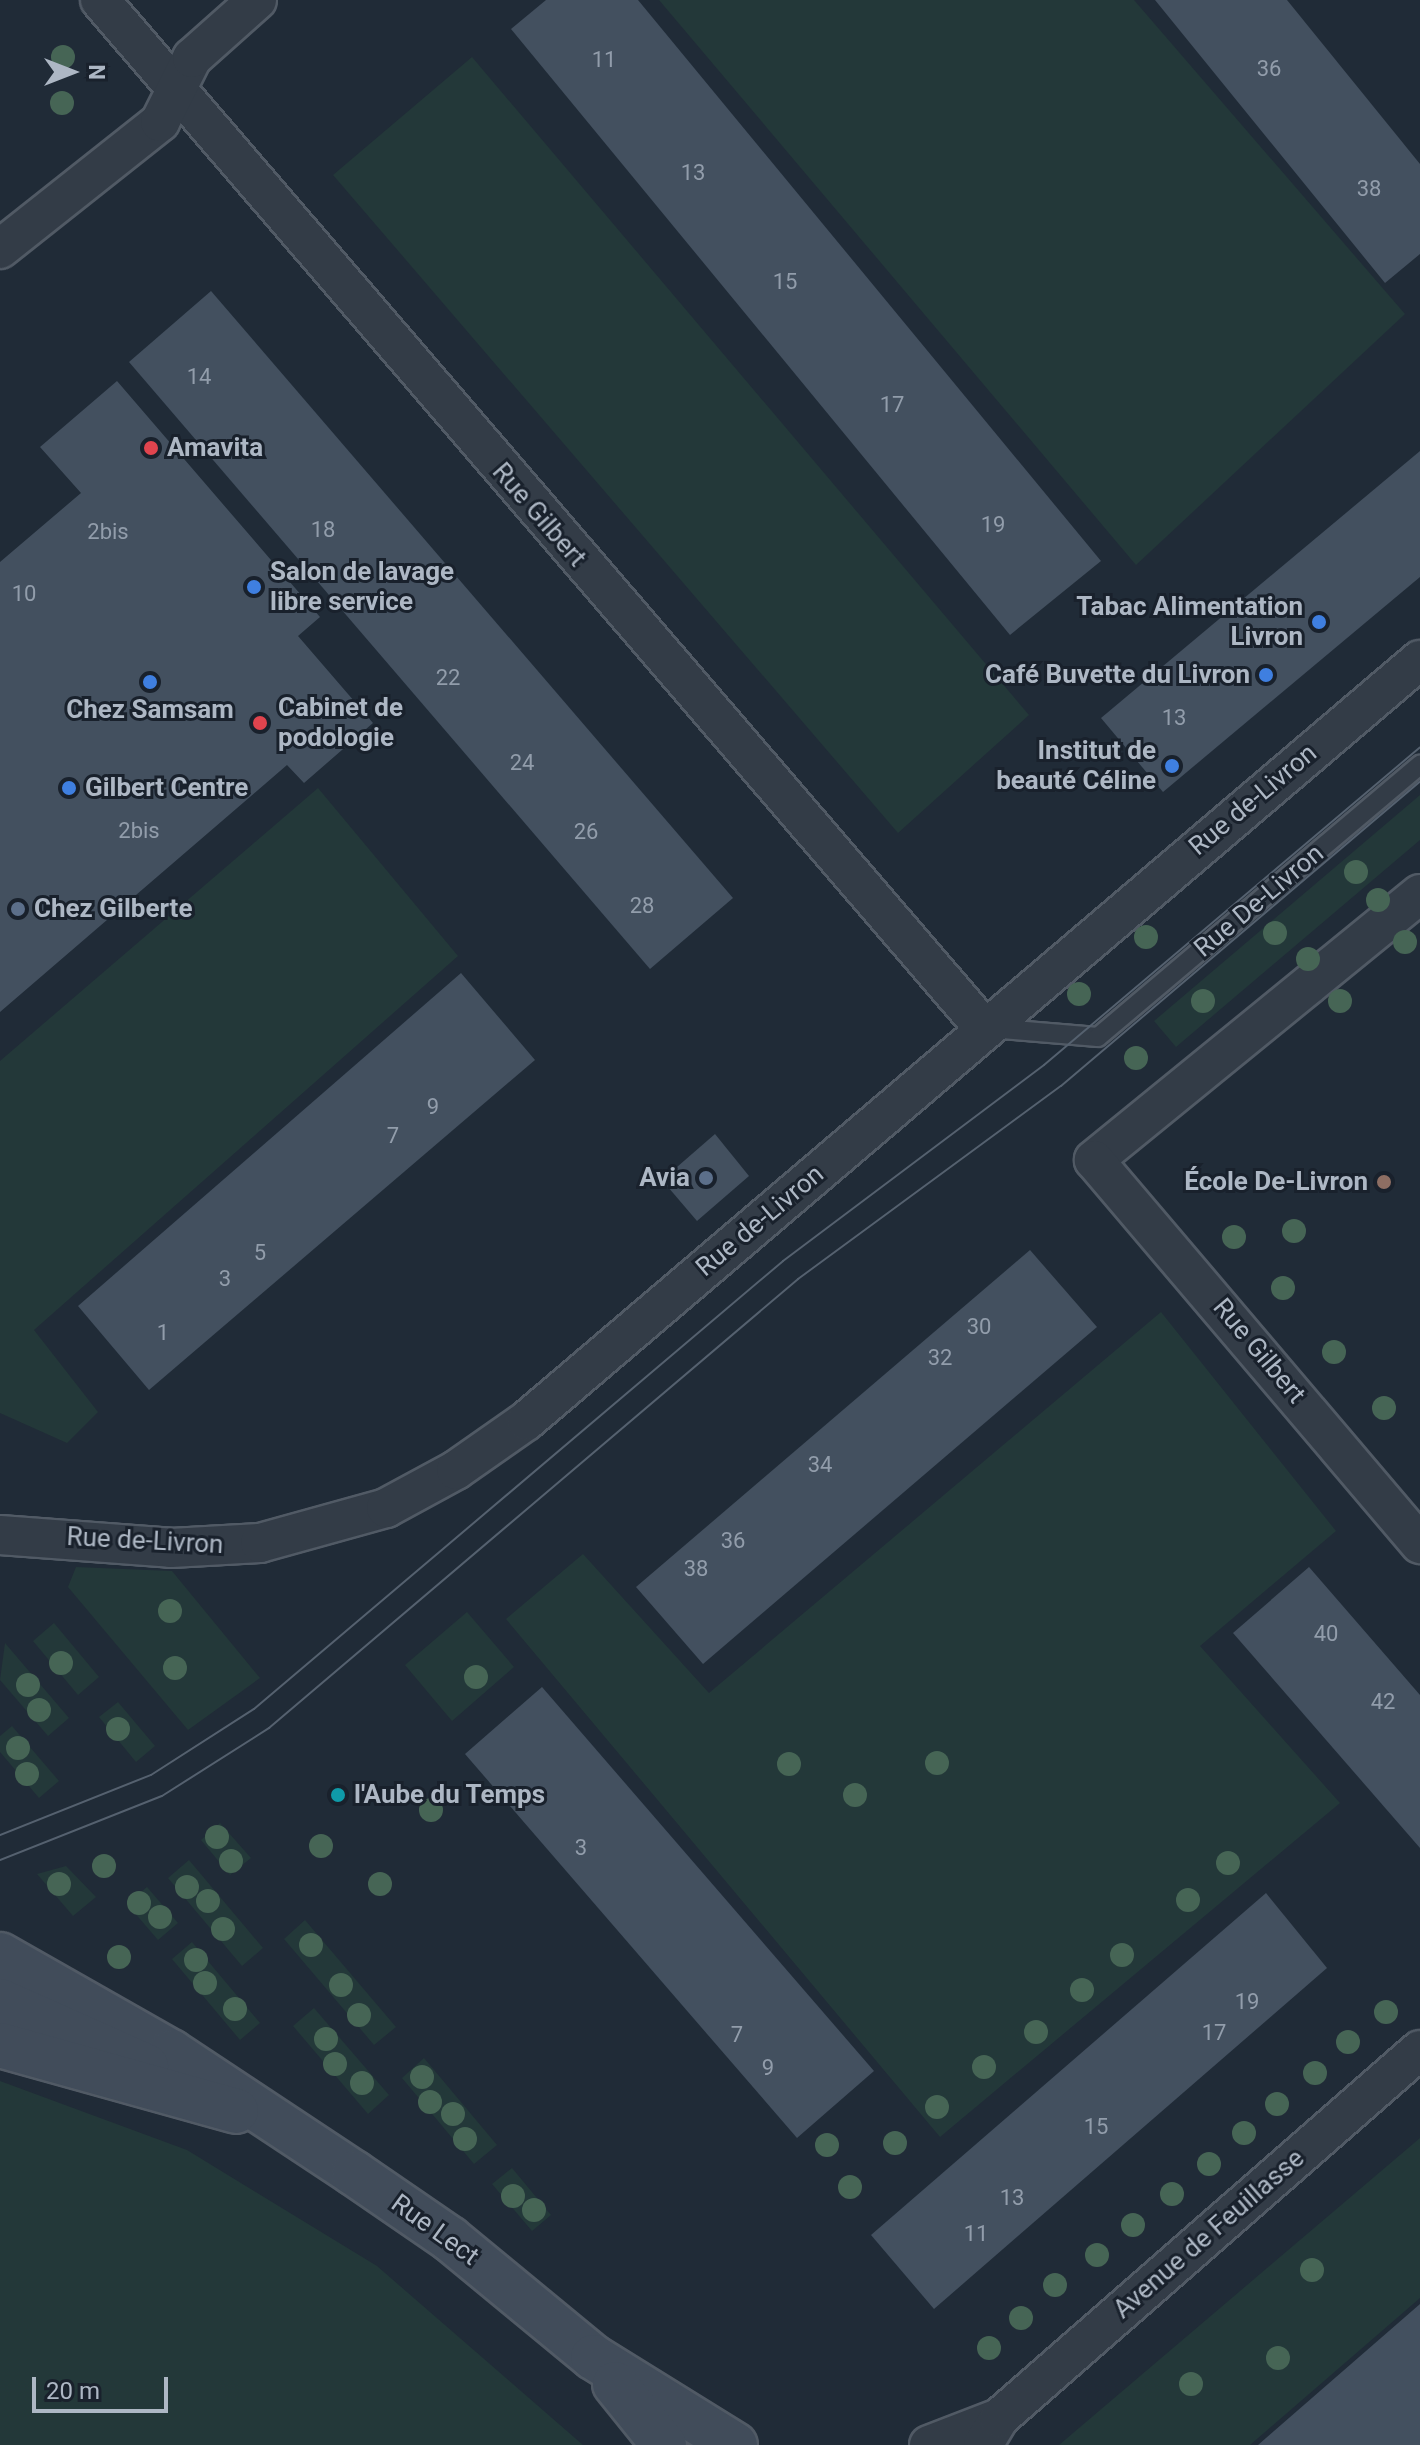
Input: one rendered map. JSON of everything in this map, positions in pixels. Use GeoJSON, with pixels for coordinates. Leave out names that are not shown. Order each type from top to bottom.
{"type":"FeatureCollection","features":[{"type":"Feature","properties":{"kind":"main road","name":"Rue Lect"},"geometry":{"type":"LineString","coordinates":[[0,1955],[171,2052],[265,2119],[450,2239],[593,2357],[735,2445]]}},
{"type":"Feature","properties":{"kind":"main road","name":"Rue Lect"},"geometry":{"type":"LineString","coordinates":[[0,2001],[265,2119]]}},
{"type":"Feature","properties":{"kind":"main road","name":"Rue Lect"},"geometry":{"type":"LineString","coordinates":[[0,2045],[265,2119]]}},
{"type":"Feature","properties":{"kind":"main road","name":"Rue Lect"},"geometry":{"type":"LineString","coordinates":[[593,2357],[664,2445]]}},
{"type":"Feature","properties":{"kind":"street","name":"Rue Gilbert"},"geometry":{"type":"LineString","coordinates":[[100,0],[175,92],[983,1027]]}},
{"type":"Feature","properties":{"kind":"street"},"geometry":{"type":"LineString","coordinates":[[0,249],[160,122],[192,58],[257,0]]}},
{"type":"Feature","properties":{"kind":"street","name":"Rue de-Livron"},"geometry":{"type":"LineString","coordinates":[[0,1535],[222,1547],[305,1534],[386,1508],[526,1421],[983,1027],[1420,660]]}},
{"type":"Feature","properties":{"kind":"street","name":"Rue Gilbert"},"geometry":{"type":"LineString","coordinates":[[1420,894],[1094,1160],[1420,1544]]}},
{"type":"Feature","properties":{"kind":"street","name":"Avenue de Feuillasse"},"geometry":{"type":"LineString","coordinates":[[929,2445],[991,2432],[1420,2050]]}},
{"type":"Feature","properties":{"kind":"lane","name":"Rue De-Livron"},"geometry":{"type":"LineString","coordinates":[[983,1027],[1098,1037],[1420,765]]}},
{"type":"Feature","properties":{"kind":"green space"},"geometry":{"type":"Polygon","coordinates":[[[659,0],[1134,0],[1405,314],[1136,565],[659,0]]]}},
{"type":"Feature","properties":{"kind":"green space"},"geometry":{"type":"Polygon","coordinates":[[[472,57],[1029,715],[898,833],[333,175],[472,57]]]}},
{"type":"Feature","properties":{"kind":"green space"},"geometry":{"type":"Polygon","coordinates":[[[318,788],[458,956],[34,1330],[98,1412],[67,1443],[0,1413],[0,1061],[318,788]]]}},
{"type":"Feature","properties":{"kind":"green space"},"geometry":{"type":"Polygon","coordinates":[[[1420,795],[1420,840],[1176,1047],[1154,1021],[1420,795]]]}},
{"type":"Feature","properties":{"kind":"green space"},"geometry":{"type":"Polygon","coordinates":[[[1161,1312],[1336,1531],[1200,1646],[1340,1803],[940,2137],[506,1619],[583,1554],[709,1693],[1161,1312]]]}},
{"type":"Feature","properties":{"kind":"green space"},"geometry":{"type":"Polygon","coordinates":[[[76,1567],[172,1571],[260,1678],[188,1730],[68,1587],[76,1567]]]}},
{"type":"Feature","properties":{"kind":"green space"},"geometry":{"type":"Polygon","coordinates":[[[467,1612],[514,1667],[452,1721],[405,1665],[467,1612]]]}},
{"type":"Feature","properties":{"kind":"green space"},"geometry":{"type":"Polygon","coordinates":[[[54,1623],[99,1677],[78,1695],[33,1641],[54,1623]]]}},
{"type":"Feature","properties":{"kind":"green space"},"geometry":{"type":"Polygon","coordinates":[[[5,1643],[69,1718],[48,1736],[0,1680],[5,1643]]]}},
{"type":"Feature","properties":{"kind":"green space"},"geometry":{"type":"Polygon","coordinates":[[[118,1702],[155,1746],[136,1762],[99,1717],[118,1702]]]}},
{"type":"Feature","properties":{"kind":"green space"},"geometry":{"type":"Polygon","coordinates":[[[12,1726],[59,1781],[39,1798],[0,1752],[0,1736],[12,1726]]]}},
{"type":"Feature","properties":{"kind":"green space"},"geometry":{"type":"Polygon","coordinates":[[[220,1823],[251,1858],[230,1875],[201,1840],[220,1823]]]}},
{"type":"Feature","properties":{"kind":"green space"},"geometry":{"type":"Polygon","coordinates":[[[189,1860],[263,1948],[242,1966],[168,1878],[189,1860]]]}},
{"type":"Feature","properties":{"kind":"green space"},"geometry":{"type":"Polygon","coordinates":[[[66,1866],[96,1897],[73,1916],[37,1874],[66,1866]]]}},
{"type":"Feature","properties":{"kind":"green space"},"geometry":{"type":"Polygon","coordinates":[[[147,1887],[178,1923],[158,1940],[127,1904],[147,1887]]]}},
{"type":"Feature","properties":{"kind":"green space"},"geometry":{"type":"Polygon","coordinates":[[[305,1920],[396,2027],[374,2045],[284,1939],[305,1920]]]}},
{"type":"Feature","properties":{"kind":"green space"},"geometry":{"type":"Polygon","coordinates":[[[192,1942],[260,2023],[240,2040],[172,1959],[192,1942]]]}},
{"type":"Feature","properties":{"kind":"green space"},"geometry":{"type":"Polygon","coordinates":[[[314,2008],[389,2095],[368,2114],[293,2026],[314,2008]]]}},
{"type":"Feature","properties":{"kind":"green space"},"geometry":{"type":"Polygon","coordinates":[[[424,2058],[497,2145],[474,2164],[402,2078],[424,2058]]]}},
{"type":"Feature","properties":{"kind":"green space"},"geometry":{"type":"Polygon","coordinates":[[[0,2081],[187,2150],[377,2266],[583,2445],[0,2445],[0,2081]]]}},
{"type":"Feature","properties":{"kind":"green space"},"geometry":{"type":"Polygon","coordinates":[[[1420,2138],[1420,2298],[1250,2445],[1059,2445],[1420,2138]]]}},
{"type":"Feature","properties":{"kind":"green space"},"geometry":{"type":"Polygon","coordinates":[[[512,2168],[551,2215],[532,2231],[492,2184],[512,2168]]]}},
{"type":"Feature","properties":{"kind":"building"},"geometry":{"type":"Polygon","coordinates":[[[546,0],[638,0],[1101,561],[1010,635],[511,29],[546,0]]]}},
{"type":"Feature","properties":{"kind":"building"},"geometry":{"type":"Polygon","coordinates":[[[1155,0],[1287,0],[1420,164],[1420,254],[1385,283],[1155,0]]]}},
{"type":"Feature","properties":{"kind":"building"},"geometry":{"type":"Polygon","coordinates":[[[211,291],[733,898],[650,969],[129,362],[211,291]]]}},
{"type":"Feature","properties":{"kind":"building"},"geometry":{"type":"Polygon","coordinates":[[[117,381],[320,617],[298,636],[373,723],[304,783],[287,765],[0,1012],[0,562],[81,493],[40,447],[117,381]]]}},
{"type":"Feature","properties":{"kind":"building"},"geometry":{"type":"Polygon","coordinates":[[[1420,451],[1420,577],[1163,792],[1101,718],[1420,451]]]}},
{"type":"Feature","properties":{"kind":"building"},"geometry":{"type":"Polygon","coordinates":[[[461,973],[535,1060],[149,1390],[78,1306],[461,973]]]}},
{"type":"Feature","properties":{"kind":"building","name":"Avia"},"geometry":{"type":"Polygon","coordinates":[[[715,1134],[749,1176],[697,1221],[662,1180],[715,1134]]]}},
{"type":"Feature","properties":{"kind":"building"},"geometry":{"type":"Polygon","coordinates":[[[1030,1250],[1097,1327],[703,1664],[636,1587],[1030,1250]]]}},
{"type":"Feature","properties":{"kind":"building"},"geometry":{"type":"Polygon","coordinates":[[[1309,1567],[1420,1695],[1420,1848],[1233,1633],[1309,1567]]]}},
{"type":"Feature","properties":{"kind":"building"},"geometry":{"type":"Polygon","coordinates":[[[542,1687],[874,2071],[797,2138],[465,1754],[542,1687]]]}},
{"type":"Feature","properties":{"kind":"building"},"geometry":{"type":"Polygon","coordinates":[[[1266,1893],[1327,1968],[934,2309],[871,2235],[1266,1893]]]}},
{"type":"Feature","properties":{"kind":"building"},"geometry":{"type":"Polygon","coordinates":[[[1420,2304],[1420,2445],[1258,2445],[1420,2304]]]}},
{"type":"Feature","properties":{"kind":"tram line"},"geometry":{"type":"LineString","coordinates":[[0,1835],[151,1775],[254,1709],[783,1261],[1044,1065],[1420,747]]}},
{"type":"Feature","properties":{"kind":"tram line"},"geometry":{"type":"LineString","coordinates":[[0,1860],[162,1796],[269,1728],[798,1279],[1061,1086],[1420,782]]}},
{"type":"Feature","properties":{"kind":"place","name":"Amavita"},"geometry":{"type":"Point","coordinates":[151,448]}},
{"type":"Feature","properties":{"kind":"place","name":"Salon de lavage libre service"},"geometry":{"type":"Point","coordinates":[254,587]}},
{"type":"Feature","properties":{"kind":"place","name":"Tabac Alimentation Livron"},"geometry":{"type":"Point","coordinates":[1319,622]}},
{"type":"Feature","properties":{"kind":"place","name":"Café Buvette du Livron"},"geometry":{"type":"Point","coordinates":[1266,675]}},
{"type":"Feature","properties":{"kind":"place","name":"Chez Samsam"},"geometry":{"type":"Point","coordinates":[150,682]}},
{"type":"Feature","properties":{"kind":"place","name":"Cabinet de podologie"},"geometry":{"type":"Point","coordinates":[260,723]}},
{"type":"Feature","properties":{"kind":"place","name":"Institut de beauté Céline"},"geometry":{"type":"Point","coordinates":[1172,766]}},
{"type":"Feature","properties":{"kind":"place","name":"Gilbert Centre"},"geometry":{"type":"Point","coordinates":[69,788]}},
{"type":"Feature","properties":{"kind":"place","name":"Chez Gilberte"},"geometry":{"type":"Point","coordinates":[18,909]}},
{"type":"Feature","properties":{"kind":"place","name":"Avia"},"geometry":{"type":"Point","coordinates":[706,1178]}},
{"type":"Feature","properties":{"kind":"place","name":"École De-Livron"},"geometry":{"type":"Point","coordinates":[1384,1182]}},
{"type":"Feature","properties":{"kind":"place","name":"l'Aube du Temps"},"geometry":{"type":"Point","coordinates":[338,1795]}}]}
